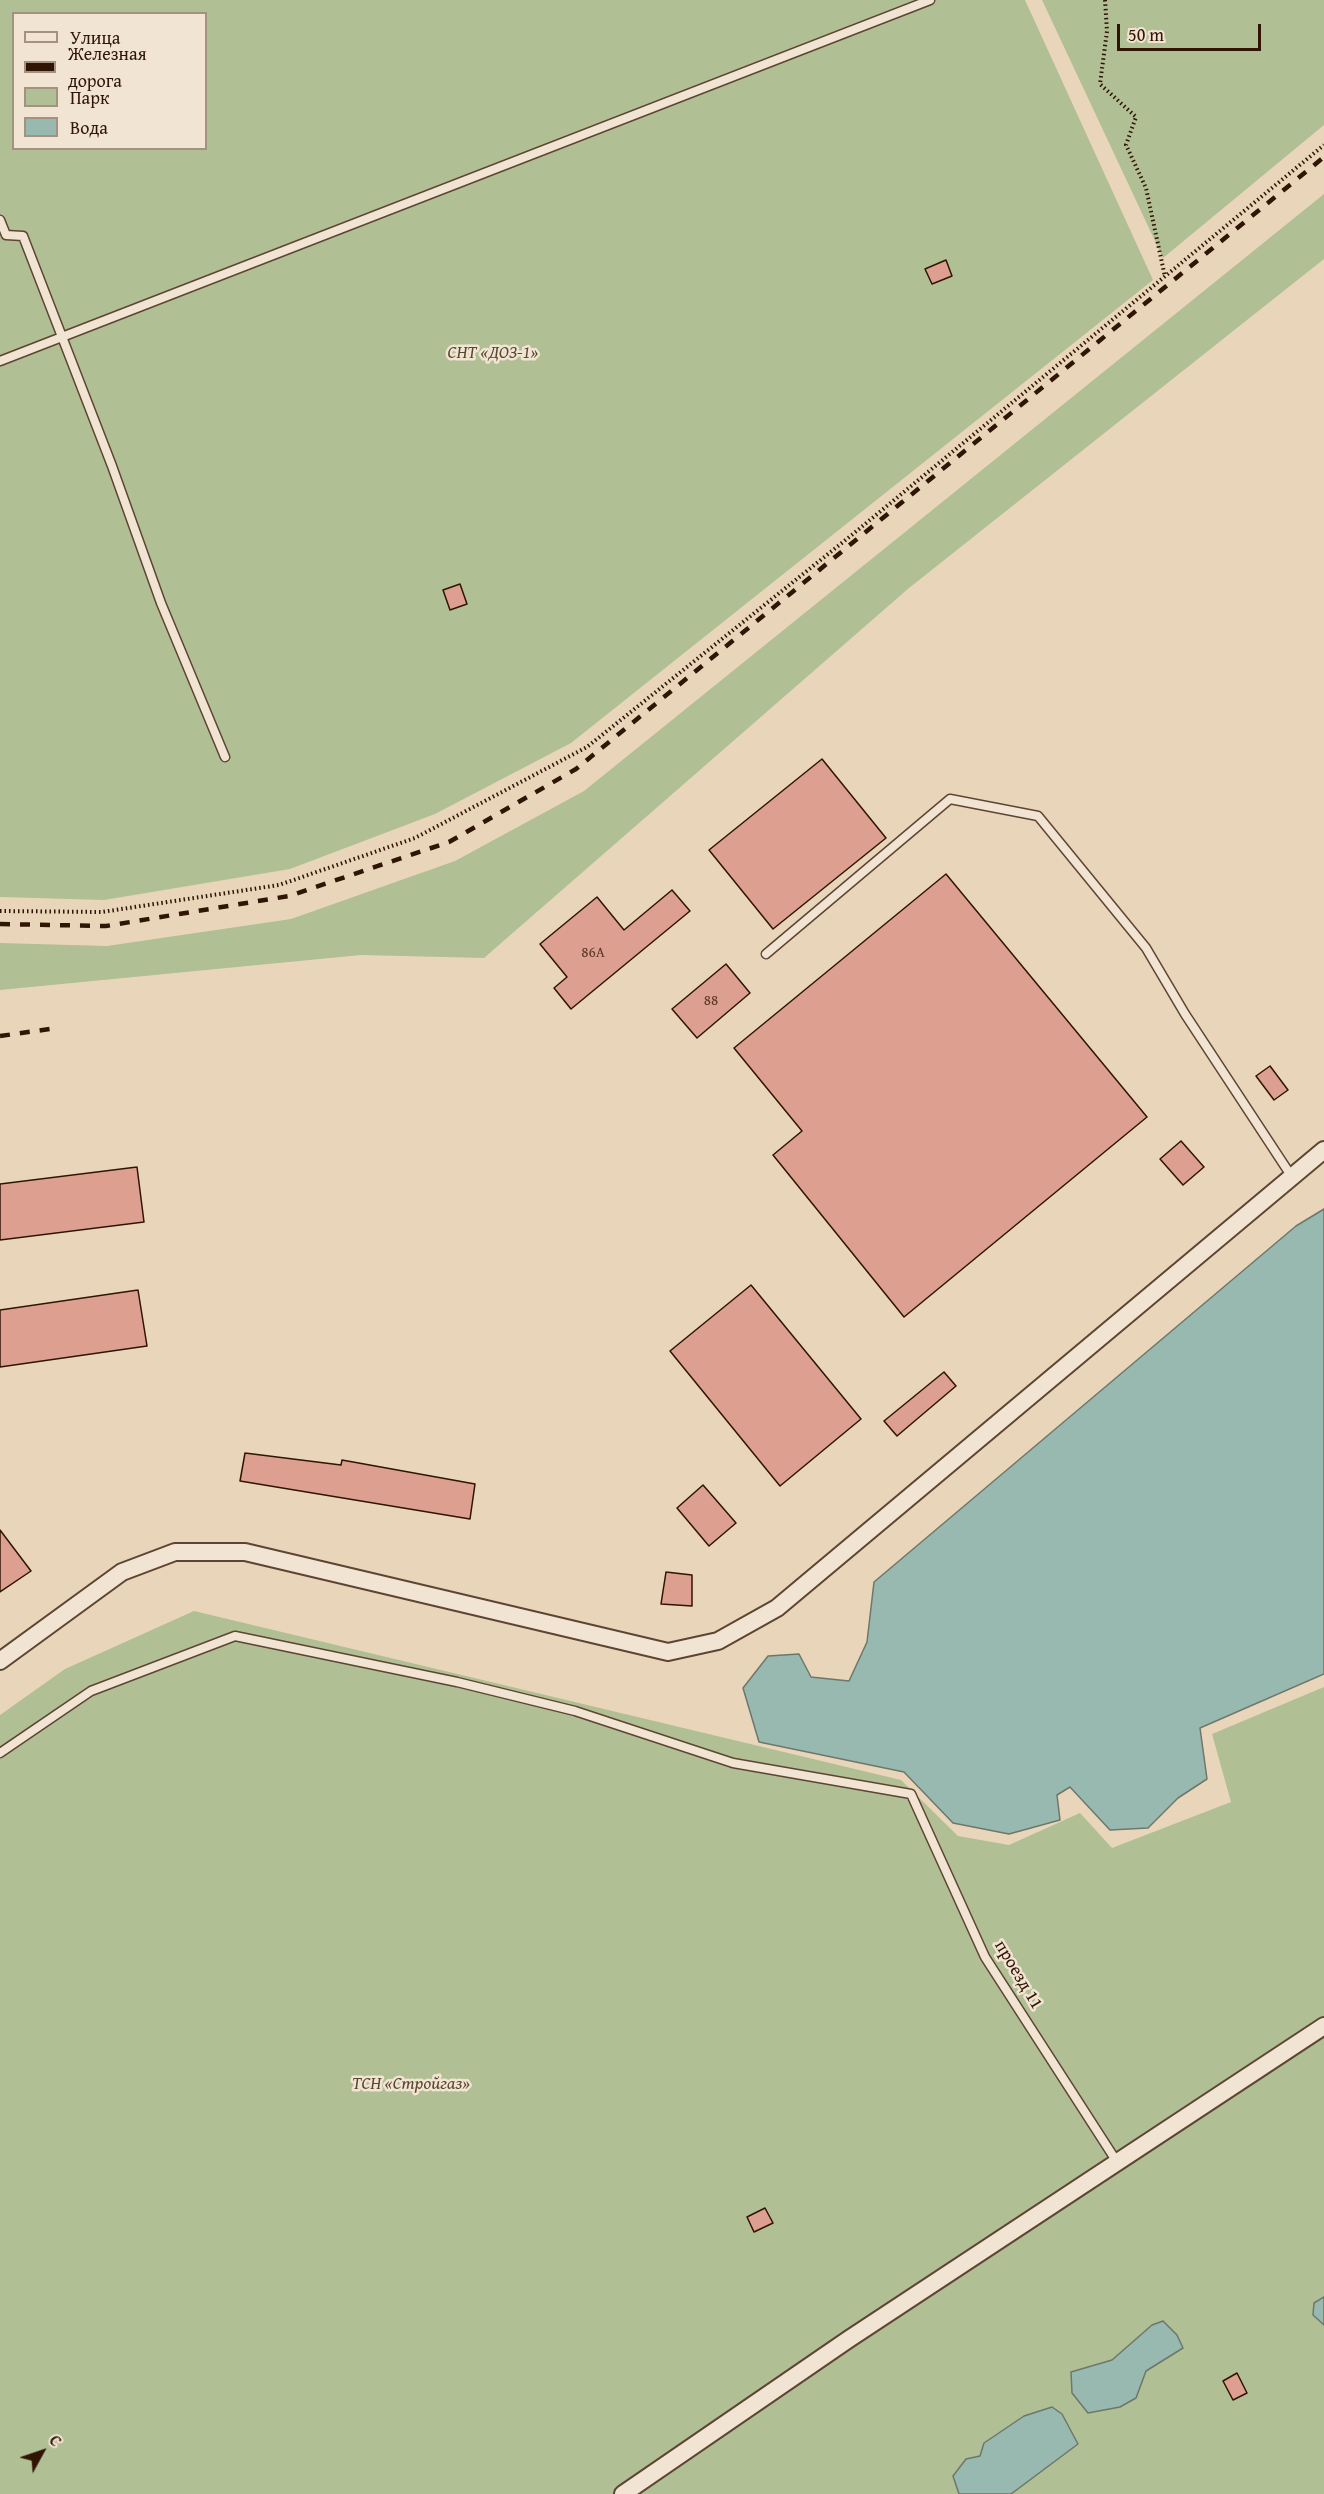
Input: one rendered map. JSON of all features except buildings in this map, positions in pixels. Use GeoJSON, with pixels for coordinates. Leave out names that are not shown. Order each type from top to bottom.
{"type":"FeatureCollection","features":[{"type":"Feature","properties":{"kind":"street"},"geometry":{"type":"LineString","coordinates":[[0,1661],[122,1572],[175,1552],[245,1552],[668,1652],[718,1641],[777,1608],[1324,1150]]}},
{"type":"Feature","properties":{"kind":"street"},"geometry":{"type":"LineString","coordinates":[[623,2494],[839,2346],[1324,2026]]}},
{"type":"Feature","properties":{"kind":"lane"},"geometry":{"type":"LineString","coordinates":[[0,361],[930,0]]}},
{"type":"Feature","properties":{"kind":"lane"},"geometry":{"type":"LineString","coordinates":[[0,219],[6,235],[23,236],[60,338],[112,466],[161,603],[225,757]]}},
{"type":"Feature","properties":{"kind":"lane"},"geometry":{"type":"LineString","coordinates":[[766,954],[950,799],[1038,816],[1146,948],[1185,1014],[1292,1177]]}},
{"type":"Feature","properties":{"kind":"lane","name":"проезд 11"},"geometry":{"type":"LineString","coordinates":[[0,1753],[91,1691],[235,1636],[457,1682],[575,1711],[733,1762],[911,1794],[985,1957],[1117,2162]]}},
{"type":"Feature","properties":{"kind":"path"},"geometry":{"type":"LineString","coordinates":[[1105,0],[1107,31],[1100,84],[1136,117],[1126,145],[1146,188],[1165,277]]}},
{"type":"Feature","properties":{"kind":"path"},"geometry":{"type":"LineString","coordinates":[[0,911],[102,912],[279,885],[415,838],[587,747],[853,534],[1324,145]]}},
{"type":"Feature","properties":{"kind":"green space","name":"СНТ «ДОЗ-1»"},"geometry":{"type":"Polygon","coordinates":[[[0,0],[1025,0],[1153,280],[571,743],[435,814],[290,869],[104,900],[0,897],[0,0]]]}},
{"type":"Feature","properties":{"kind":"green space"},"geometry":{"type":"Polygon","coordinates":[[[1042,0],[1324,0],[1324,125],[1163,258],[1042,0]]]}},
{"type":"Feature","properties":{"kind":"green space"},"geometry":{"type":"Polygon","coordinates":[[[1324,194],[1324,259],[909,588],[484,958],[361,955],[0,990],[0,943],[107,946],[291,919],[455,861],[584,791],[1324,194]]]}},
{"type":"Feature","properties":{"kind":"green space","name":"ТСН «Стройгаз»"},"geometry":{"type":"Polygon","coordinates":[[[194,1611],[901,1780],[958,1836],[1009,1845],[1080,1813],[1112,1848],[1231,1802],[1212,1734],[1324,1687],[1324,2494],[0,2494],[0,1715],[65,1669],[194,1611]]]}},
{"type":"Feature","properties":{"kind":"water"},"geometry":{"type":"Polygon","coordinates":[[[1324,1209],[1324,1674],[1200,1728],[1207,1779],[1178,1798],[1148,1828],[1110,1830],[1070,1787],[1057,1795],[1060,1820],[1009,1834],[953,1823],[904,1772],[759,1742],[743,1688],[768,1656],[799,1654],[811,1677],[849,1681],[867,1642],[874,1582],[1296,1226],[1324,1209]]]}},
{"type":"Feature","properties":{"kind":"water"},"geometry":{"type":"Polygon","coordinates":[[[1324,2297],[1324,2325],[1313,2315],[1314,2303],[1324,2297]]]}},
{"type":"Feature","properties":{"kind":"water"},"geometry":{"type":"Polygon","coordinates":[[[1163,2321],[1177,2335],[1183,2348],[1146,2371],[1136,2398],[1120,2407],[1088,2413],[1072,2393],[1071,2372],[1112,2360],[1152,2325],[1163,2321]]]}},
{"type":"Feature","properties":{"kind":"water"},"geometry":{"type":"Polygon","coordinates":[[[1052,2407],[1062,2414],[1078,2444],[1011,2494],[959,2494],[953,2476],[966,2459],[980,2456],[984,2443],[1024,2416],[1052,2407]]]}},
{"type":"Feature","properties":{"kind":"railway"},"geometry":{"type":"LineString","coordinates":[[0,924],[106,926],[289,896],[449,842],[576,769],[1324,157]]}},
{"type":"Feature","properties":{"kind":"railway"},"geometry":{"type":"LineString","coordinates":[[0,1036],[50,1029]]}}]}
